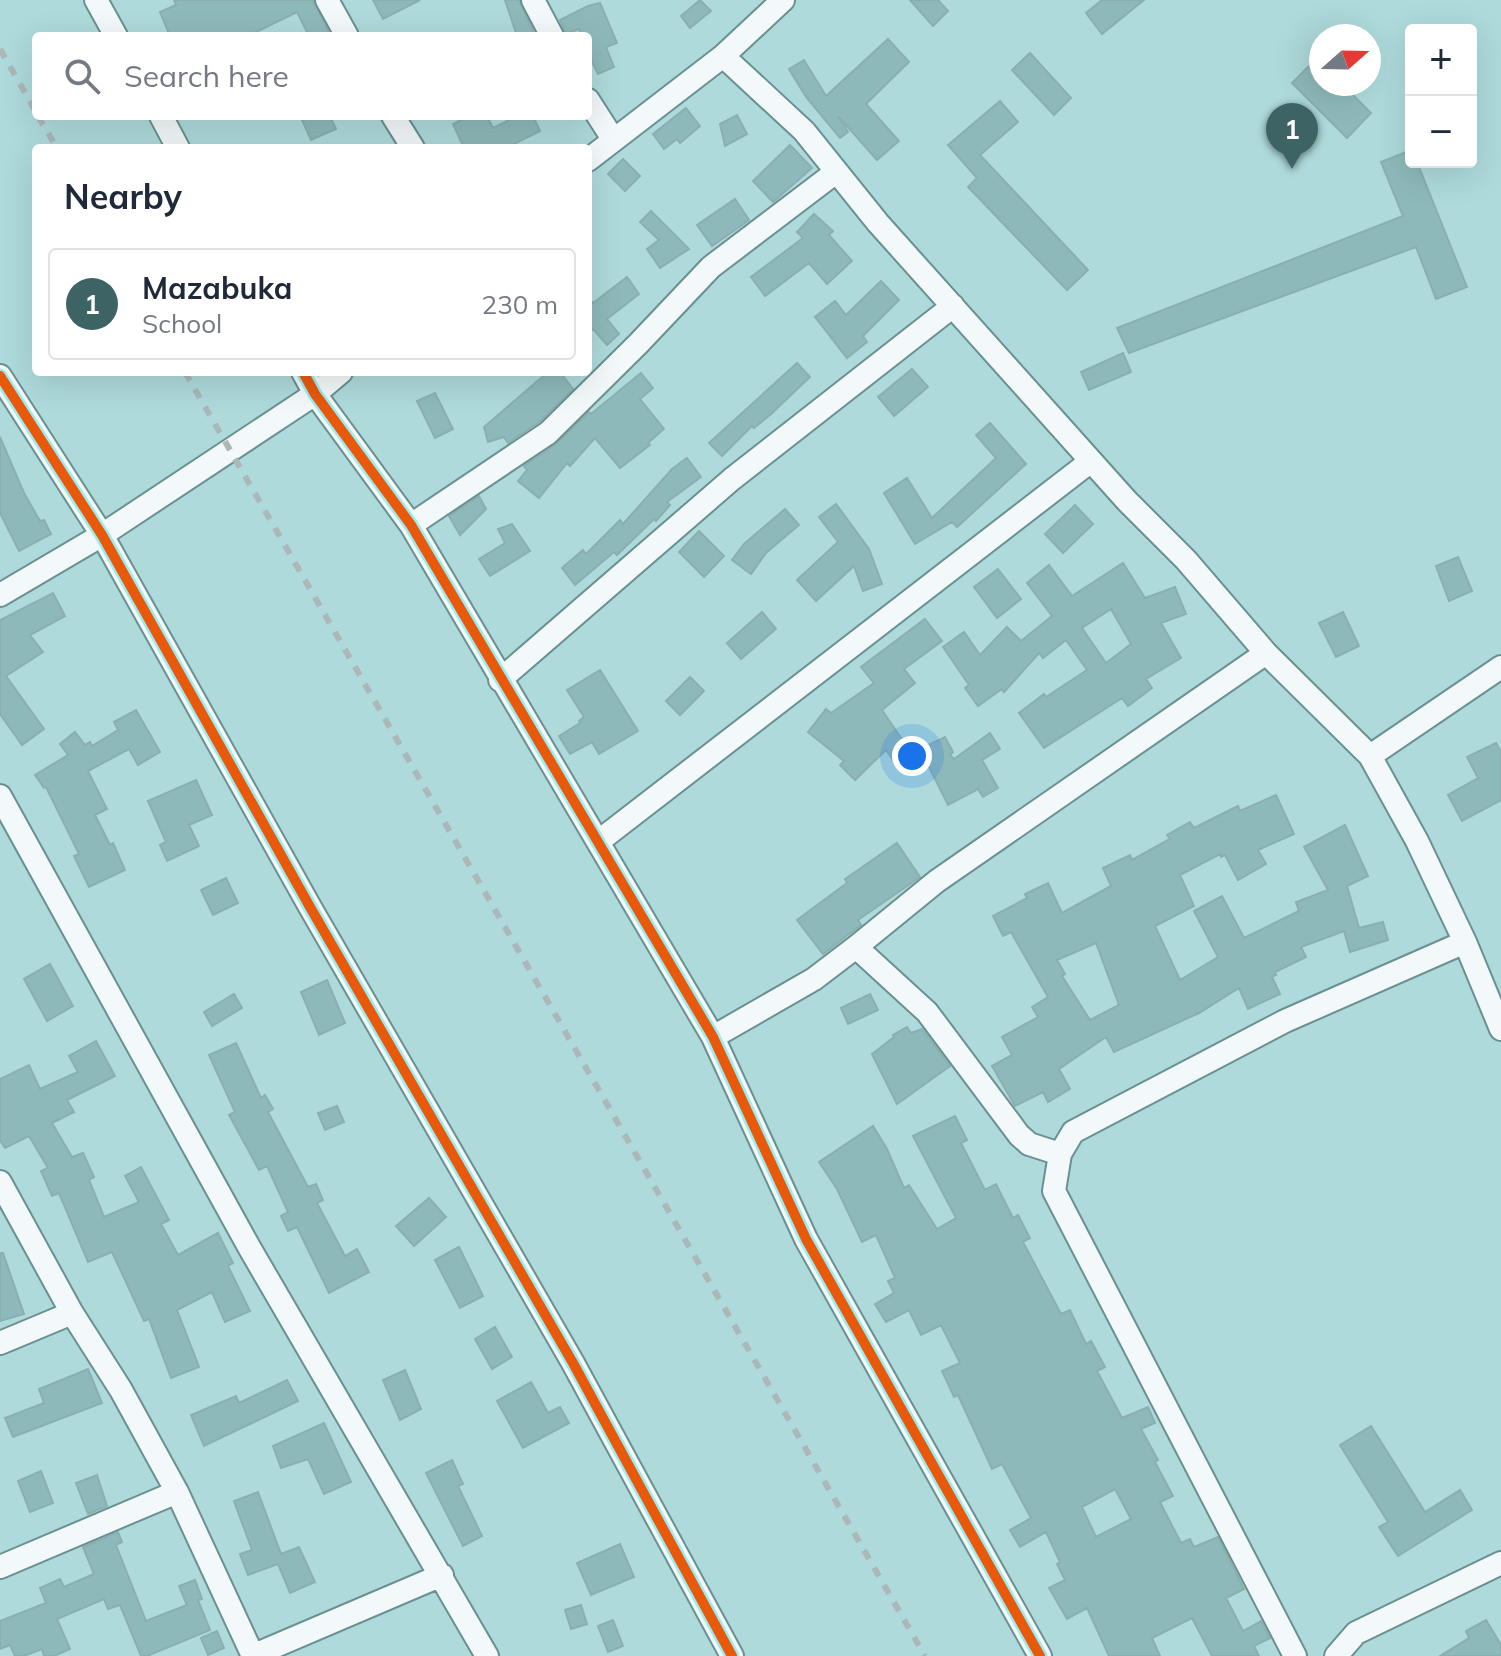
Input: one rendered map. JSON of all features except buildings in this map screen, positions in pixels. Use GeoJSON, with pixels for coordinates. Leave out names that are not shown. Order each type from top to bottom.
{"type":"FeatureCollection","features":[{"type":"Feature","properties":{"kind":"street"},"geometry":{"type":"LineString","coordinates":[[96,0],[114,32]]}},
{"type":"Feature","properties":{"kind":"street"},"geometry":{"type":"LineString","coordinates":[[327,0],[345,32]]}},
{"type":"Feature","properties":{"kind":"street"},"geometry":{"type":"LineString","coordinates":[[533,0],[550,32]]}},
{"type":"Feature","properties":{"kind":"street"},"geometry":{"type":"LineString","coordinates":[[592,157],[723,56],[783,0]]}},
{"type":"Feature","properties":{"kind":"street"},"geometry":{"type":"LineString","coordinates":[[723,56],[804,131],[836,172],[1127,501],[1186,560],[1266,653],[1370,756],[1417,841],[1465,942],[1501,1029]]}},
{"type":"Feature","properties":{"kind":"street"},"geometry":{"type":"LineString","coordinates":[[592,106],[613,139]]}},
{"type":"Feature","properties":{"kind":"street"},"geometry":{"type":"LineString","coordinates":[[163,120],[176,144]]}},
{"type":"Feature","properties":{"kind":"street"},"geometry":{"type":"LineString","coordinates":[[396,120],[410,144]]}},
{"type":"Feature","properties":{"kind":"street"},"geometry":{"type":"LineString","coordinates":[[411,525],[548,433],[711,267],[836,172]]}},
{"type":"Feature","properties":{"kind":"street"},"geometry":{"type":"LineString","coordinates":[[500,680],[732,479],[953,306]]}},
{"type":"Feature","properties":{"kind":"street"},"geometry":{"type":"LineString","coordinates":[[0,376],[102,535],[310,907],[573,1363],[732,1656]]}},
{"type":"Feature","properties":{"kind":"street"},"geometry":{"type":"LineString","coordinates":[[305,376],[315,394],[411,525],[713,1037],[806,1239],[1040,1656]]}},
{"type":"Feature","properties":{"kind":"street"},"geometry":{"type":"LineString","coordinates":[[0,595],[102,535],[315,394],[336,376]]}},
{"type":"Feature","properties":{"kind":"street"},"geometry":{"type":"LineString","coordinates":[[599,841],[1091,461]]}},
{"type":"Feature","properties":{"kind":"street"},"geometry":{"type":"LineString","coordinates":[[713,1037],[814,979],[937,881],[1266,653]]}},
{"type":"Feature","properties":{"kind":"street"},"geometry":{"type":"LineString","coordinates":[[1370,756],[1501,667]]}},
{"type":"Feature","properties":{"kind":"street"},"geometry":{"type":"LineString","coordinates":[[0,796],[249,1247],[487,1656]]}},
{"type":"Feature","properties":{"kind":"street"},"geometry":{"type":"LineString","coordinates":[[1295,1656],[1054,1191],[1060,1154],[1073,1132],[1285,1021],[1465,942]]}},
{"type":"Feature","properties":{"kind":"street"},"geometry":{"type":"LineString","coordinates":[[856,947],[927,1012],[1019,1135],[1029,1144],[1060,1154]]}},
{"type":"Feature","properties":{"kind":"street"},"geometry":{"type":"LineString","coordinates":[[0,1182],[72,1313],[121,1390],[177,1492],[252,1656],[442,1575]]}},
{"type":"Feature","properties":{"kind":"street"},"geometry":{"type":"LineString","coordinates":[[0,1343],[72,1313]]}},
{"type":"Feature","properties":{"kind":"street"},"geometry":{"type":"LineString","coordinates":[[0,1567],[177,1492]]}},
{"type":"Feature","properties":{"kind":"street"},"geometry":{"type":"LineString","coordinates":[[1336,1656],[1356,1633],[1501,1563]]}},
{"type":"Feature","properties":{"kind":"railway"},"geometry":{"type":"LineString","coordinates":[[0,49],[32,105]]}},
{"type":"Feature","properties":{"kind":"railway"},"geometry":{"type":"LineString","coordinates":[[40,120],[55,144]]}},
{"type":"Feature","properties":{"kind":"railway"},"geometry":{"type":"LineString","coordinates":[[187,376],[925,1656]]}},
{"type":"Feature","properties":{"kind":"cycle path"},"geometry":{"type":"LineString","coordinates":[[0,376],[102,535],[310,907],[573,1363],[732,1656]]}},
{"type":"Feature","properties":{"kind":"cycle path"},"geometry":{"type":"LineString","coordinates":[[305,376],[315,394],[411,525],[713,1037],[806,1239],[1040,1656]]}},
{"type":"Feature","properties":{"kind":"place","name":"Mazabuka"},"geometry":{"type":"Point","coordinates":[1292,169]}}]}
